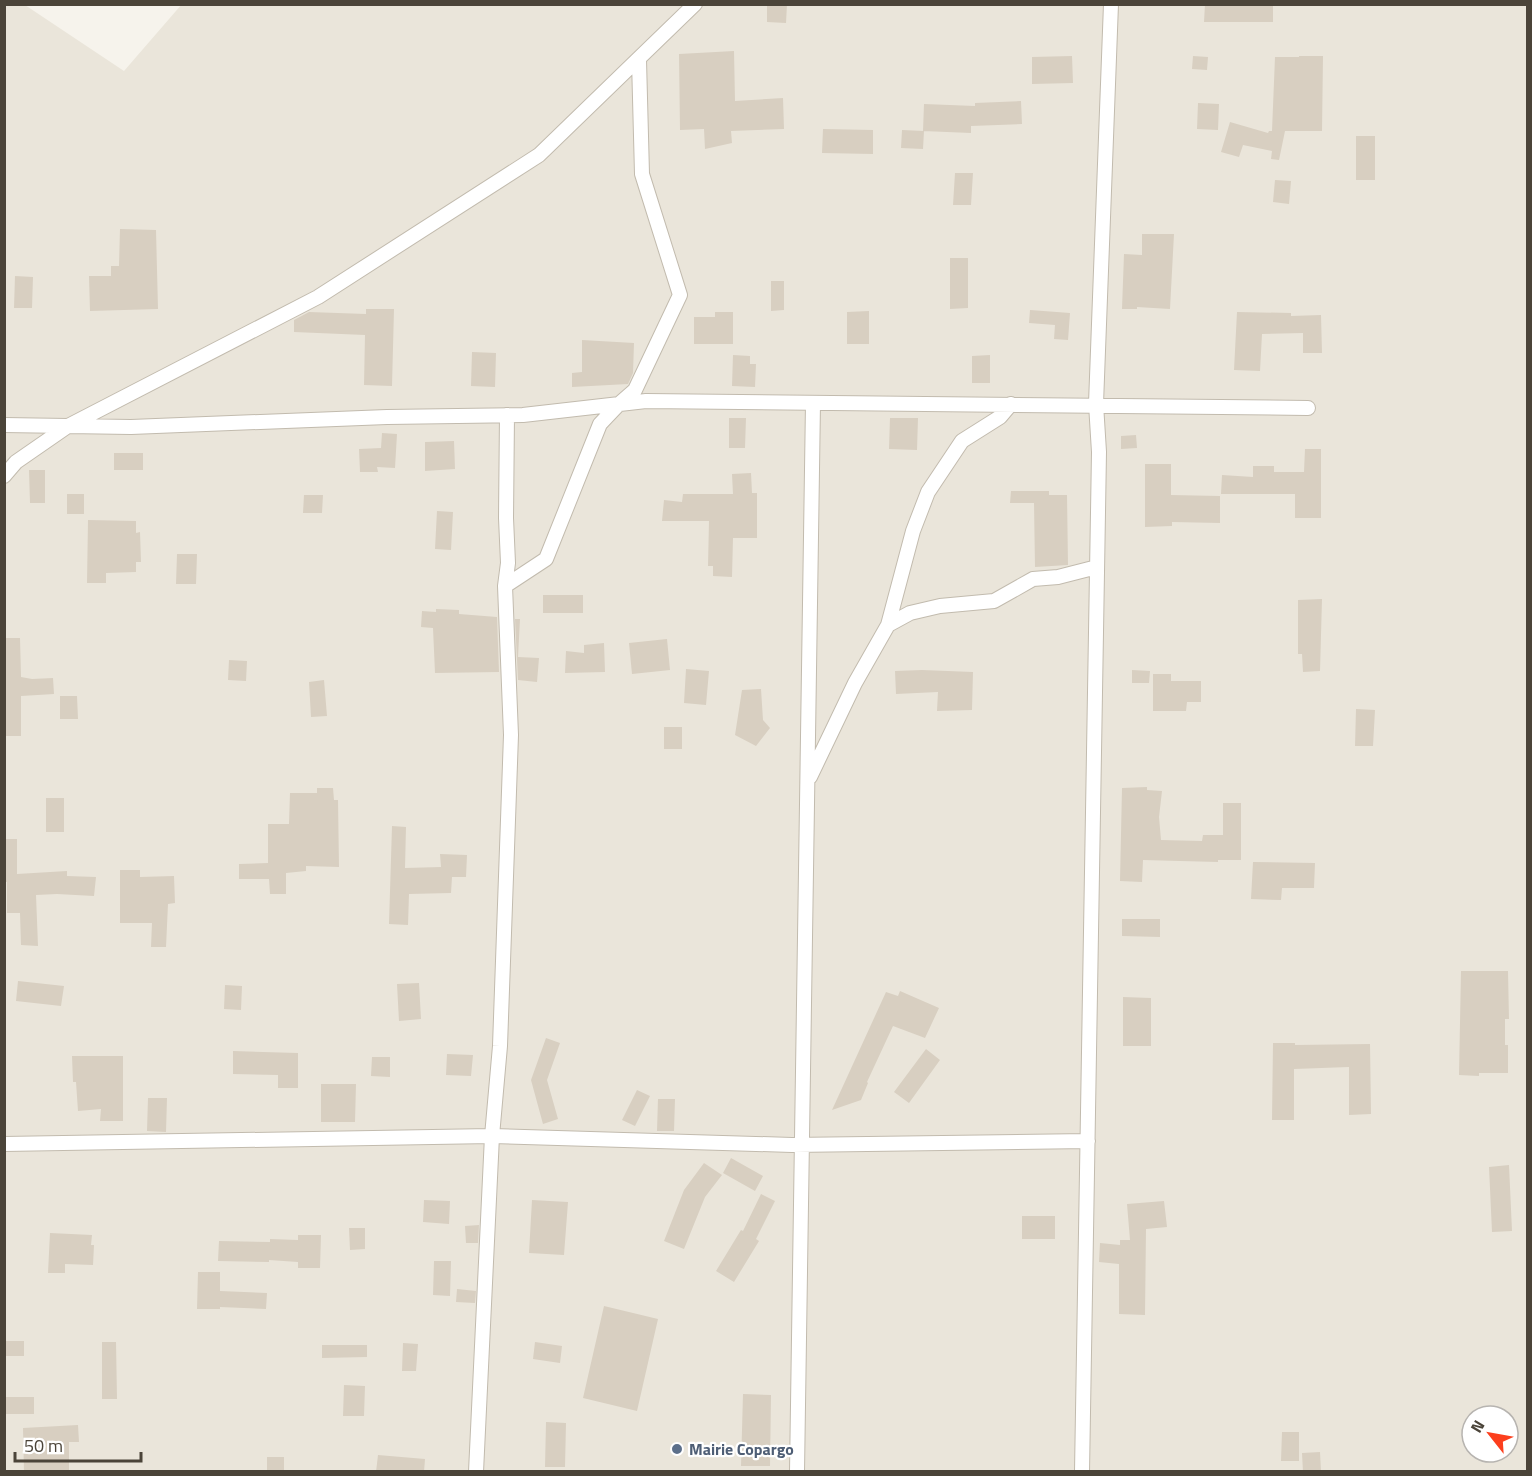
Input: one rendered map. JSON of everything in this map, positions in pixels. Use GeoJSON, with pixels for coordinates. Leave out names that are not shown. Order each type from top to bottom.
{"type":"FeatureCollection","features":[{"type":"Feature","properties":{"kind":"street"},"geometry":{"type":"LineString","coordinates":[[4,476],[16,462],[68,426],[318,297],[539,155],[695,4]]}},
{"type":"Feature","properties":{"kind":"street"},"geometry":{"type":"LineString","coordinates":[[1082,1472],[1099,452],[1096,404],[1111,4]]}},
{"type":"Feature","properties":{"kind":"street"},"geometry":{"type":"LineString","coordinates":[[505,586],[546,559],[600,424],[635,390],[680,295],[642,174],[639,60]]}},
{"type":"Feature","properties":{"kind":"street"},"geometry":{"type":"LineString","coordinates":[[4,425],[131,426],[507,415],[646,401],[1308,408]]}},
{"type":"Feature","properties":{"kind":"street"},"geometry":{"type":"LineString","coordinates":[[797,1472],[813,403]]}},
{"type":"Feature","properties":{"kind":"street"},"geometry":{"type":"LineString","coordinates":[[807,784],[855,683],[888,625],[913,531],[928,492],[962,441],[1000,417],[1011,404]]}},
{"type":"Feature","properties":{"kind":"street"},"geometry":{"type":"LineString","coordinates":[[476,1472],[492,1136],[500,1046],[511,735],[505,586],[508,563],[507,415]]}},
{"type":"Feature","properties":{"kind":"street"},"geometry":{"type":"LineString","coordinates":[[888,625],[910,613],[940,606],[994,601],[1033,579],[1058,577],[1097,567]]}},
{"type":"Feature","properties":{"kind":"street"},"geometry":{"type":"LineString","coordinates":[[4,1144],[492,1136],[802,1145],[1088,1142]]}},
{"type":"Feature","properties":{"kind":"shaded area"},"geometry":{"type":"Polygon","coordinates":[[[182,4],[1527,5],[1527,1471],[5,1472],[5,5],[25,5],[124,71],[182,4]]]}},
{"type":"Feature","properties":{"kind":"building"},"geometry":{"type":"Polygon","coordinates":[[[767,4],[787,4],[786,23],[767,22],[767,4]]]}},
{"type":"Feature","properties":{"kind":"building"},"geometry":{"type":"Polygon","coordinates":[[[1205,4],[1273,4],[1273,22],[1204,22],[1205,4]]]}},
{"type":"Feature","properties":{"kind":"building"},"geometry":{"type":"Polygon","coordinates":[[[734,51],[735,101],[783,98],[784,129],[731,131],[732,143],[705,149],[704,129],[680,130],[679,54],[734,51]]]}},
{"type":"Feature","properties":{"kind":"building"},"geometry":{"type":"Polygon","coordinates":[[[1072,56],[1073,83],[1032,84],[1032,57],[1072,56]]]}},
{"type":"Feature","properties":{"kind":"building"},"geometry":{"type":"Polygon","coordinates":[[[1193,56],[1208,57],[1207,70],[1192,69],[1193,56]]]}},
{"type":"Feature","properties":{"kind":"building"},"geometry":{"type":"Polygon","coordinates":[[[1323,56],[1322,131],[1285,131],[1279,160],[1271,159],[1272,151],[1243,145],[1239,157],[1221,152],[1230,122],[1268,133],[1272,131],[1275,57],[1323,56]]]}},
{"type":"Feature","properties":{"kind":"building"},"geometry":{"type":"Polygon","coordinates":[[[1021,101],[1022,124],[971,126],[971,133],[923,131],[924,104],[975,106],[975,103],[1021,101]]]}},
{"type":"Feature","properties":{"kind":"building"},"geometry":{"type":"Polygon","coordinates":[[[1198,103],[1219,104],[1218,130],[1197,129],[1198,103]]]}},
{"type":"Feature","properties":{"kind":"building"},"geometry":{"type":"Polygon","coordinates":[[[823,129],[873,130],[873,154],[822,153],[823,129]]]}},
{"type":"Feature","properties":{"kind":"building"},"geometry":{"type":"Polygon","coordinates":[[[902,130],[924,131],[923,149],[901,148],[902,130]]]}},
{"type":"Feature","properties":{"kind":"building"},"geometry":{"type":"Polygon","coordinates":[[[1356,136],[1375,136],[1375,180],[1356,180],[1356,136]]]}},
{"type":"Feature","properties":{"kind":"building"},"geometry":{"type":"Polygon","coordinates":[[[955,173],[973,173],[971,205],[953,205],[955,173]]]}},
{"type":"Feature","properties":{"kind":"building"},"geometry":{"type":"Polygon","coordinates":[[[1275,180],[1291,181],[1289,204],[1273,202],[1275,180]]]}},
{"type":"Feature","properties":{"kind":"building"},"geometry":{"type":"Polygon","coordinates":[[[120,229],[156,230],[158,309],[90,311],[89,276],[111,276],[111,266],[119,266],[120,229]]]}},
{"type":"Feature","properties":{"kind":"building"},"geometry":{"type":"Polygon","coordinates":[[[1142,234],[1174,234],[1170,309],[1137,307],[1137,309],[1122,309],[1124,254],[1142,255],[1142,234]]]}},
{"type":"Feature","properties":{"kind":"building"},"geometry":{"type":"Polygon","coordinates":[[[950,258],[968,258],[968,308],[950,309],[950,258]]]}},
{"type":"Feature","properties":{"kind":"building"},"geometry":{"type":"Polygon","coordinates":[[[15,276],[33,277],[32,308],[14,308],[15,276]]]}},
{"type":"Feature","properties":{"kind":"building"},"geometry":{"type":"Polygon","coordinates":[[[771,281],[784,281],[784,310],[771,311],[771,281]]]}},
{"type":"Feature","properties":{"kind":"building"},"geometry":{"type":"Polygon","coordinates":[[[366,309],[394,309],[392,386],[364,385],[365,335],[294,332],[294,320],[309,312],[366,314],[366,309]]]}},
{"type":"Feature","properties":{"kind":"building"},"geometry":{"type":"Polygon","coordinates":[[[1030,310],[1070,313],[1068,340],[1054,339],[1055,325],[1029,323],[1030,310]]]}},
{"type":"Feature","properties":{"kind":"building"},"geometry":{"type":"Polygon","coordinates":[[[869,311],[869,344],[847,344],[847,312],[869,311]]]}},
{"type":"Feature","properties":{"kind":"building"},"geometry":{"type":"Polygon","coordinates":[[[715,312],[733,312],[733,344],[694,344],[694,317],[715,317],[715,312]]]}},
{"type":"Feature","properties":{"kind":"building"},"geometry":{"type":"Polygon","coordinates":[[[1237,312],[1291,313],[1291,316],[1321,315],[1322,353],[1303,353],[1303,333],[1262,334],[1260,371],[1234,370],[1237,312]]]}},
{"type":"Feature","properties":{"kind":"building"},"geometry":{"type":"Polygon","coordinates":[[[582,340],[634,343],[633,373],[628,384],[572,387],[572,373],[582,372],[582,340]]]}},
{"type":"Feature","properties":{"kind":"building"},"geometry":{"type":"Polygon","coordinates":[[[472,352],[496,353],[495,387],[471,386],[472,352]]]}},
{"type":"Feature","properties":{"kind":"building"},"geometry":{"type":"Polygon","coordinates":[[[733,355],[750,356],[750,364],[756,364],[755,387],[732,386],[733,355]]]}},
{"type":"Feature","properties":{"kind":"building"},"geometry":{"type":"Polygon","coordinates":[[[990,355],[990,383],[972,383],[972,356],[990,355]]]}},
{"type":"Feature","properties":{"kind":"building"},"geometry":{"type":"Polygon","coordinates":[[[729,418],[746,418],[745,448],[729,448],[729,418]]]}},
{"type":"Feature","properties":{"kind":"building"},"geometry":{"type":"Polygon","coordinates":[[[890,418],[918,418],[917,450],[889,449],[890,418]]]}},
{"type":"Feature","properties":{"kind":"building"},"geometry":{"type":"Polygon","coordinates":[[[382,433],[397,434],[395,468],[377,467],[378,472],[360,472],[359,449],[381,448],[382,433]]]}},
{"type":"Feature","properties":{"kind":"building"},"geometry":{"type":"Polygon","coordinates":[[[1136,435],[1137,448],[1121,449],[1121,436],[1136,435]]]}},
{"type":"Feature","properties":{"kind":"building"},"geometry":{"type":"Polygon","coordinates":[[[454,441],[455,469],[425,471],[425,442],[454,441]]]}},
{"type":"Feature","properties":{"kind":"building"},"geometry":{"type":"Polygon","coordinates":[[[1305,449],[1321,449],[1321,518],[1295,518],[1295,494],[1221,494],[1222,475],[1253,477],[1253,466],[1274,466],[1274,472],[1304,472],[1305,449]]]}},
{"type":"Feature","properties":{"kind":"building"},"geometry":{"type":"Polygon","coordinates":[[[114,453],[143,453],[143,470],[114,470],[114,453]]]}},
{"type":"Feature","properties":{"kind":"building"},"geometry":{"type":"Polygon","coordinates":[[[1145,464],[1171,464],[1171,495],[1220,496],[1220,523],[1172,522],[1172,526],[1145,527],[1145,464]]]}},
{"type":"Feature","properties":{"kind":"building"},"geometry":{"type":"Polygon","coordinates":[[[29,470],[45,470],[45,503],[30,503],[29,470]]]}},
{"type":"Feature","properties":{"kind":"building"},"geometry":{"type":"Polygon","coordinates":[[[751,473],[752,493],[757,493],[757,538],[733,538],[732,577],[713,576],[713,566],[708,566],[709,521],[662,521],[664,500],[682,502],[683,494],[733,494],[732,474],[751,473]]]}},
{"type":"Feature","properties":{"kind":"building"},"geometry":{"type":"Polygon","coordinates":[[[1011,491],[1049,491],[1049,495],[1067,495],[1068,565],[1035,567],[1034,503],[1010,503],[1011,491]]]}},
{"type":"Feature","properties":{"kind":"building"},"geometry":{"type":"Polygon","coordinates":[[[67,494],[84,494],[84,514],[67,514],[67,494]]]}},
{"type":"Feature","properties":{"kind":"building"},"geometry":{"type":"Polygon","coordinates":[[[304,495],[323,495],[322,513],[303,513],[304,495]]]}},
{"type":"Feature","properties":{"kind":"building"},"geometry":{"type":"Polygon","coordinates":[[[437,511],[453,512],[451,550],[435,549],[437,511]]]}},
{"type":"Feature","properties":{"kind":"building"},"geometry":{"type":"Polygon","coordinates":[[[88,520],[136,521],[136,533],[140,532],[141,562],[136,562],[136,572],[106,573],[106,583],[87,583],[88,520]]]}},
{"type":"Feature","properties":{"kind":"building"},"geometry":{"type":"Polygon","coordinates":[[[177,554],[197,554],[196,584],[176,584],[177,554]]]}},
{"type":"Feature","properties":{"kind":"building"},"geometry":{"type":"Polygon","coordinates":[[[543,595],[583,595],[583,613],[543,613],[543,595]]]}},
{"type":"Feature","properties":{"kind":"building"},"geometry":{"type":"Polygon","coordinates":[[[1322,599],[1320,671],[1303,672],[1302,654],[1298,654],[1298,600],[1322,599]]]}},
{"type":"Feature","properties":{"kind":"building"},"geometry":{"type":"Polygon","coordinates":[[[436,609],[459,610],[459,614],[497,617],[499,672],[435,673],[433,628],[421,627],[422,611],[436,612],[436,609]]]}},
{"type":"Feature","properties":{"kind":"building"},"geometry":{"type":"Polygon","coordinates":[[[515,619],[520,619],[518,657],[539,658],[537,682],[518,680],[515,619]]]}},
{"type":"Feature","properties":{"kind":"building"},"geometry":{"type":"Polygon","coordinates":[[[5,638],[20,638],[21,677],[53,678],[54,694],[21,696],[21,736],[4,736],[5,638]]]}},
{"type":"Feature","properties":{"kind":"building"},"geometry":{"type":"Polygon","coordinates":[[[667,639],[670,670],[632,674],[629,643],[667,639]]]}},
{"type":"Feature","properties":{"kind":"building"},"geometry":{"type":"Polygon","coordinates":[[[604,643],[605,672],[565,673],[566,651],[584,653],[584,645],[604,643]]]}},
{"type":"Feature","properties":{"kind":"building"},"geometry":{"type":"Polygon","coordinates":[[[229,660],[247,661],[246,681],[228,680],[229,660]]]}},
{"type":"Feature","properties":{"kind":"building"},"geometry":{"type":"Polygon","coordinates":[[[686,669],[709,671],[706,705],[684,703],[686,669]]]}},
{"type":"Feature","properties":{"kind":"building"},"geometry":{"type":"Polygon","coordinates":[[[1132,670],[1150,671],[1149,683],[1132,683],[1132,670]]]}},
{"type":"Feature","properties":{"kind":"building"},"geometry":{"type":"Polygon","coordinates":[[[895,671],[973,672],[972,710],[937,711],[938,692],[896,694],[895,671]]]}},
{"type":"Feature","properties":{"kind":"building"},"geometry":{"type":"Polygon","coordinates":[[[1153,674],[1171,674],[1171,681],[1201,681],[1201,702],[1187,702],[1186,711],[1153,711],[1153,674]]]}},
{"type":"Feature","properties":{"kind":"building"},"geometry":{"type":"Polygon","coordinates":[[[324,680],[327,716],[311,717],[309,682],[324,680]]]}},
{"type":"Feature","properties":{"kind":"building"},"geometry":{"type":"Polygon","coordinates":[[[761,689],[763,720],[770,728],[756,746],[735,735],[742,690],[761,689]]]}},
{"type":"Feature","properties":{"kind":"building"},"geometry":{"type":"Polygon","coordinates":[[[60,696],[77,696],[78,719],[60,719],[60,696]]]}},
{"type":"Feature","properties":{"kind":"building"},"geometry":{"type":"Polygon","coordinates":[[[1356,709],[1375,710],[1373,746],[1355,746],[1356,709]]]}},
{"type":"Feature","properties":{"kind":"building"},"geometry":{"type":"Polygon","coordinates":[[[664,727],[682,727],[682,749],[664,749],[664,727]]]}},
{"type":"Feature","properties":{"kind":"building"},"geometry":{"type":"Polygon","coordinates":[[[1147,787],[1147,790],[1162,791],[1159,817],[1161,840],[1202,841],[1203,835],[1223,835],[1223,803],[1241,803],[1241,860],[1218,860],[1218,862],[1143,860],[1142,882],[1120,881],[1122,788],[1147,787]]]}},
{"type":"Feature","properties":{"kind":"building"},"geometry":{"type":"Polygon","coordinates":[[[317,788],[333,788],[334,800],[338,800],[339,867],[306,866],[306,871],[286,873],[286,894],[270,894],[269,879],[239,879],[239,864],[268,863],[268,824],[289,824],[290,793],[317,793],[317,788]]]}},
{"type":"Feature","properties":{"kind":"building"},"geometry":{"type":"Polygon","coordinates":[[[46,798],[64,798],[64,832],[46,832],[46,798]]]}},
{"type":"Feature","properties":{"kind":"building"},"geometry":{"type":"Polygon","coordinates":[[[392,826],[406,827],[405,868],[441,867],[440,854],[467,855],[466,877],[452,877],[451,893],[409,894],[408,925],[389,924],[392,826]]]}},
{"type":"Feature","properties":{"kind":"building"},"geometry":{"type":"Polygon","coordinates":[[[4,839],[17,839],[17,874],[67,871],[67,876],[96,877],[94,896],[36,895],[38,946],[21,945],[20,913],[7,913],[4,839]]]}},
{"type":"Feature","properties":{"kind":"building"},"geometry":{"type":"Polygon","coordinates":[[[1253,862],[1315,863],[1314,888],[1282,888],[1281,900],[1251,899],[1253,862]]]}},
{"type":"Feature","properties":{"kind":"building"},"geometry":{"type":"Polygon","coordinates":[[[120,870],[140,870],[140,877],[174,876],[175,903],[168,904],[166,947],[151,947],[152,923],[120,923],[120,870]]]}},
{"type":"Feature","properties":{"kind":"building"},"geometry":{"type":"Polygon","coordinates":[[[1122,919],[1160,919],[1160,937],[1122,936],[1122,919]]]}},
{"type":"Feature","properties":{"kind":"building"},"geometry":{"type":"Polygon","coordinates":[[[1461,971],[1508,971],[1509,1019],[1505,1019],[1505,1045],[1508,1045],[1508,1073],[1479,1073],[1479,1076],[1459,1075],[1461,971]]]}},
{"type":"Feature","properties":{"kind":"building"},"geometry":{"type":"Polygon","coordinates":[[[18,981],[64,986],[61,1006],[16,1001],[18,981]]]}},
{"type":"Feature","properties":{"kind":"building"},"geometry":{"type":"Polygon","coordinates":[[[419,983],[421,1019],[399,1021],[397,984],[419,983]]]}},
{"type":"Feature","properties":{"kind":"building"},"geometry":{"type":"Polygon","coordinates":[[[225,985],[242,986],[241,1010],[224,1009],[225,985]]]}},
{"type":"Feature","properties":{"kind":"building"},"geometry":{"type":"Polygon","coordinates":[[[900,991],[939,1008],[925,1038],[893,1026],[861,1100],[832,1110],[886,992],[898,996],[900,991]]]}},
{"type":"Feature","properties":{"kind":"building"},"geometry":{"type":"Polygon","coordinates":[[[1123,997],[1151,998],[1151,1046],[1123,1046],[1123,997]]]}},
{"type":"Feature","properties":{"kind":"building"},"geometry":{"type":"Polygon","coordinates":[[[546,1038],[560,1043],[547,1080],[558,1119],[543,1124],[531,1080],[546,1038]]]}},
{"type":"Feature","properties":{"kind":"building"},"geometry":{"type":"Polygon","coordinates":[[[1273,1043],[1370,1044],[1371,1114],[1349,1115],[1349,1067],[1294,1069],[1294,1120],[1272,1120],[1273,1043]]]}},
{"type":"Feature","properties":{"kind":"building"},"geometry":{"type":"Polygon","coordinates":[[[926,1049],[940,1060],[909,1103],[894,1092],[926,1049]]]}},
{"type":"Feature","properties":{"kind":"building"},"geometry":{"type":"Polygon","coordinates":[[[233,1051],[298,1053],[298,1088],[278,1088],[278,1075],[233,1074],[233,1051]]]}},
{"type":"Feature","properties":{"kind":"building"},"geometry":{"type":"Polygon","coordinates":[[[447,1054],[473,1055],[471,1076],[446,1075],[447,1054]]]}},
{"type":"Feature","properties":{"kind":"building"},"geometry":{"type":"Polygon","coordinates":[[[72,1056],[123,1056],[123,1121],[100,1121],[101,1109],[78,1111],[76,1082],[73,1082],[72,1056]]]}},
{"type":"Feature","properties":{"kind":"building"},"geometry":{"type":"Polygon","coordinates":[[[372,1057],[390,1057],[390,1077],[371,1076],[372,1057]]]}},
{"type":"Feature","properties":{"kind":"building"},"geometry":{"type":"Polygon","coordinates":[[[321,1084],[356,1084],[355,1122],[321,1122],[321,1084]]]}},
{"type":"Feature","properties":{"kind":"building"},"geometry":{"type":"Polygon","coordinates":[[[637,1090],[650,1096],[635,1126],[622,1120],[637,1090]]]}},
{"type":"Feature","properties":{"kind":"building"},"geometry":{"type":"Polygon","coordinates":[[[148,1098],[167,1098],[166,1132],[147,1131],[148,1098]]]}},
{"type":"Feature","properties":{"kind":"building"},"geometry":{"type":"Polygon","coordinates":[[[658,1099],[675,1099],[674,1131],[657,1131],[658,1099]]]}},
{"type":"Feature","properties":{"kind":"building"},"geometry":{"type":"Polygon","coordinates":[[[731,1158],[763,1176],[755,1191],[723,1173],[731,1158]]]}},
{"type":"Feature","properties":{"kind":"building"},"geometry":{"type":"Polygon","coordinates":[[[704,1163],[722,1175],[705,1197],[684,1249],[664,1241],[684,1190],[704,1163]]]}},
{"type":"Feature","properties":{"kind":"building"},"geometry":{"type":"Polygon","coordinates":[[[1509,1165],[1512,1231],[1492,1232],[1489,1167],[1509,1165]]]}},
{"type":"Feature","properties":{"kind":"building"},"geometry":{"type":"Polygon","coordinates":[[[761,1194],[775,1201],[756,1239],[759,1241],[734,1282],[716,1271],[741,1230],[743,1231],[761,1194]]]}},
{"type":"Feature","properties":{"kind":"building"},"geometry":{"type":"Polygon","coordinates":[[[424,1200],[450,1201],[449,1224],[423,1222],[424,1200]]]}},
{"type":"Feature","properties":{"kind":"building"},"geometry":{"type":"Polygon","coordinates":[[[532,1200],[568,1202],[564,1255],[529,1253],[532,1200]]]}},
{"type":"Feature","properties":{"kind":"building"},"geometry":{"type":"Polygon","coordinates":[[[1164,1201],[1167,1227],[1146,1229],[1145,1315],[1119,1314],[1119,1264],[1099,1262],[1100,1243],[1120,1245],[1120,1240],[1130,1240],[1127,1204],[1164,1201]]]}},
{"type":"Feature","properties":{"kind":"building"},"geometry":{"type":"Polygon","coordinates":[[[1022,1216],[1055,1216],[1055,1239],[1022,1239],[1022,1216]]]}},
{"type":"Feature","properties":{"kind":"building"},"geometry":{"type":"Polygon","coordinates":[[[479,1225],[478,1243],[466,1243],[465,1226],[479,1225]]]}},
{"type":"Feature","properties":{"kind":"building"},"geometry":{"type":"Polygon","coordinates":[[[349,1228],[365,1228],[365,1249],[350,1250],[349,1228]]]}},
{"type":"Feature","properties":{"kind":"building"},"geometry":{"type":"Polygon","coordinates":[[[50,1233],[92,1235],[93,1265],[65,1264],[65,1273],[48,1273],[50,1233]]]}},
{"type":"Feature","properties":{"kind":"building"},"geometry":{"type":"Polygon","coordinates":[[[298,1235],[321,1235],[320,1268],[298,1268],[298,1262],[269,1260],[269,1262],[218,1261],[219,1241],[298,1240],[298,1235]]]}},
{"type":"Feature","properties":{"kind":"building"},"geometry":{"type":"Polygon","coordinates":[[[434,1261],[451,1261],[450,1296],[433,1295],[434,1261]]]}},
{"type":"Feature","properties":{"kind":"building"},"geometry":{"type":"Polygon","coordinates":[[[198,1272],[220,1272],[220,1291],[267,1293],[266,1309],[220,1307],[220,1309],[197,1309],[198,1272]]]}},
{"type":"Feature","properties":{"kind":"building"},"geometry":{"type":"Polygon","coordinates":[[[457,1289],[476,1291],[475,1303],[456,1302],[457,1289]]]}},
{"type":"Feature","properties":{"kind":"building"},"geometry":{"type":"Polygon","coordinates":[[[604,1306],[658,1319],[637,1411],[583,1398],[604,1306]]]}},
{"type":"Feature","properties":{"kind":"building"},"geometry":{"type":"Polygon","coordinates":[[[4,1341],[24,1341],[24,1356],[4,1356],[4,1341]]]}},
{"type":"Feature","properties":{"kind":"building"},"geometry":{"type":"Polygon","coordinates":[[[102,1342],[116,1342],[117,1399],[102,1399],[102,1342]]]}},
{"type":"Feature","properties":{"kind":"building"},"geometry":{"type":"Polygon","coordinates":[[[535,1342],[562,1346],[560,1363],[533,1359],[535,1342]]]}},
{"type":"Feature","properties":{"kind":"building"},"geometry":{"type":"Polygon","coordinates":[[[403,1343],[418,1344],[416,1371],[402,1371],[403,1343]]]}},
{"type":"Feature","properties":{"kind":"building"},"geometry":{"type":"Polygon","coordinates":[[[322,1345],[367,1345],[367,1357],[322,1358],[322,1345]]]}},
{"type":"Feature","properties":{"kind":"building"},"geometry":{"type":"Polygon","coordinates":[[[344,1385],[365,1386],[364,1416],[343,1416],[344,1385]]]}},
{"type":"Feature","properties":{"kind":"building"},"geometry":{"type":"Polygon","coordinates":[[[743,1394],[771,1395],[770,1466],[741,1466],[743,1394]]]}},
{"type":"Feature","properties":{"kind":"building"},"geometry":{"type":"Polygon","coordinates":[[[4,1397],[34,1397],[34,1414],[4,1414],[4,1397]]]}},
{"type":"Feature","properties":{"kind":"building"},"geometry":{"type":"Polygon","coordinates":[[[546,1422],[566,1423],[565,1467],[545,1467],[546,1422]]]}},
{"type":"Feature","properties":{"kind":"building"},"geometry":{"type":"Polygon","coordinates":[[[78,1425],[79,1442],[69,1442],[69,1472],[24,1472],[23,1428],[78,1425]]]}},
{"type":"Feature","properties":{"kind":"building"},"geometry":{"type":"Polygon","coordinates":[[[1282,1432],[1299,1432],[1299,1461],[1281,1461],[1282,1432]]]}},
{"type":"Feature","properties":{"kind":"building"},"geometry":{"type":"Polygon","coordinates":[[[1320,1452],[1321,1472],[1303,1472],[1302,1453],[1320,1452]]]}},
{"type":"Feature","properties":{"kind":"building"},"geometry":{"type":"Polygon","coordinates":[[[378,1455],[425,1459],[424,1472],[376,1472],[378,1455]]]}},
{"type":"Feature","properties":{"kind":"building"},"geometry":{"type":"Polygon","coordinates":[[[267,1457],[284,1457],[284,1472],[267,1472],[267,1457]]]}},
{"type":"Feature","properties":{"kind":"place","name":"Mairie Copargo"},"geometry":{"type":"Point","coordinates":[677,1449]}}]}
